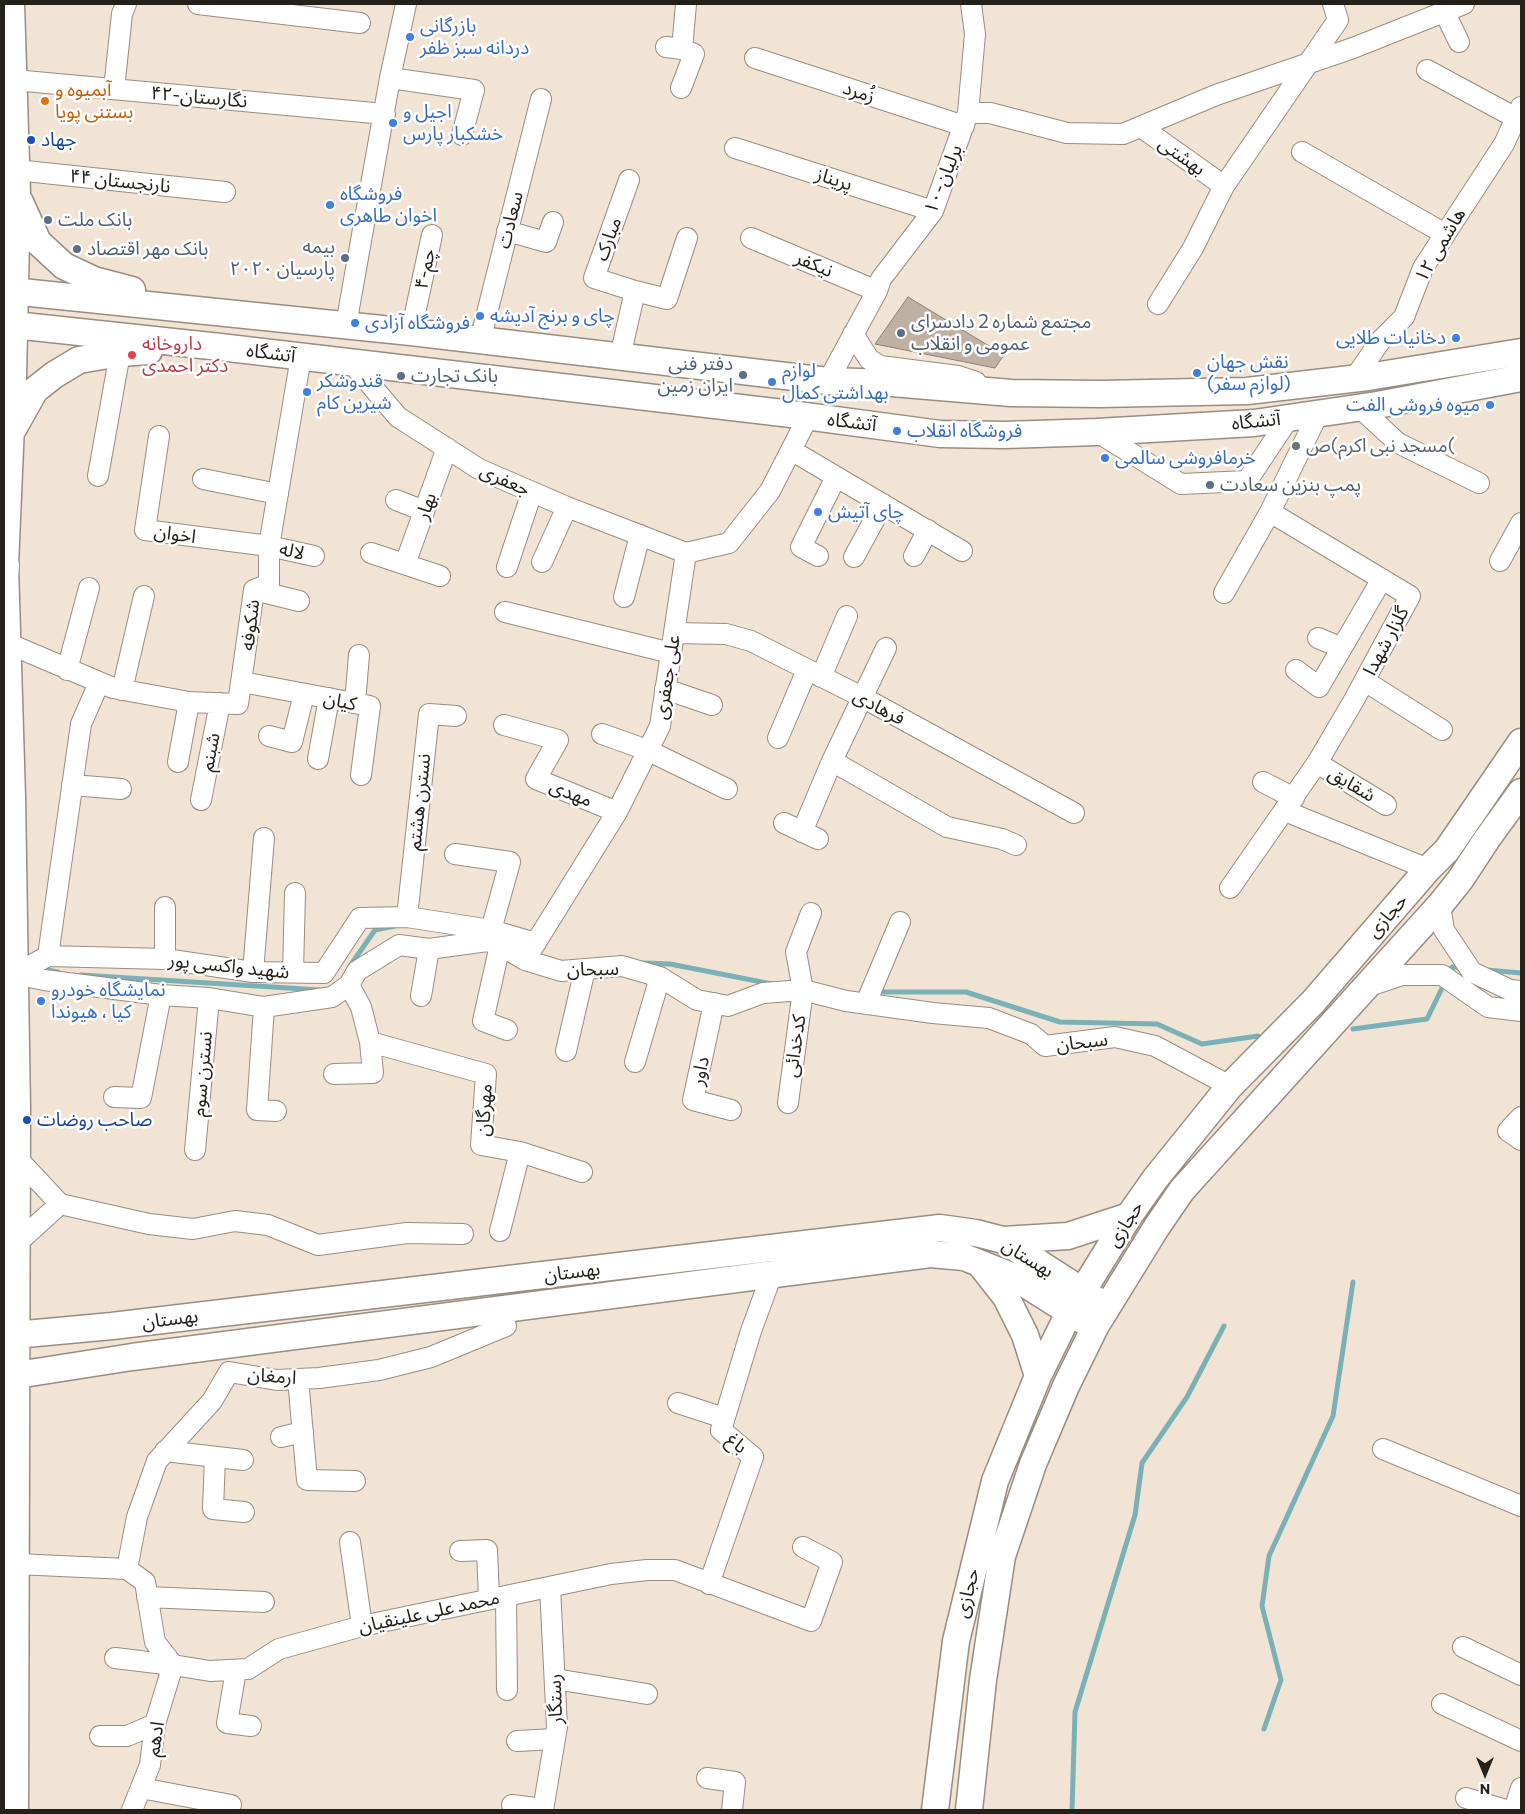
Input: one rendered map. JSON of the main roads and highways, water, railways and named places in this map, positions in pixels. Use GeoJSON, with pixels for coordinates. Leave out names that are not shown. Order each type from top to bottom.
{"type":"FeatureCollection","features":[{"type":"Feature","properties":{"kind":"main road"},"geometry":{"type":"LineString","coordinates":[[11,4],[16,182],[10,234],[8,291],[10,434],[4,572],[12,797],[17,1158],[17,1296],[10,1335],[10,1377],[17,1415],[15,1810]]}},
{"type":"Feature","properties":{"kind":"main road"},"geometry":{"type":"LineString","coordinates":[[16,182],[38,242],[64,266],[94,280],[217,312]]}},
{"type":"Feature","properties":{"kind":"main road"},"geometry":{"type":"LineString","coordinates":[[4,255],[10,234]]}},
{"type":"Feature","properties":{"kind":"main road","name":"آتشگاه"},"geometry":{"type":"LineString","coordinates":[[8,291],[411,332],[828,381],[892,383],[1011,393],[1247,392],[1354,379],[1521,352]]}},
{"type":"Feature","properties":{"kind":"main road","name":"آتشگاه"},"geometry":{"type":"LineString","coordinates":[[9,324],[882,425],[940,434],[1005,435],[1097,432],[1254,423],[1360,408],[1521,378]]}},
{"type":"Feature","properties":{"kind":"main road"},"geometry":{"type":"LineString","coordinates":[[10,434],[35,390],[54,374],[79,360],[120,353],[220,348]]}},
{"type":"Feature","properties":{"kind":"main road"},"geometry":{"type":"LineString","coordinates":[[882,425],[892,383]]}},
{"type":"Feature","properties":{"kind":"main road","name":"حجازی"},"geometry":{"type":"LineString","coordinates":[[935,1810],[956,1641],[992,1490],[1038,1376],[1076,1302],[1129,1216],[1155,1179],[1230,1086],[1313,1002],[1428,869],[1447,850],[1521,742]]}},
{"type":"Feature","properties":{"kind":"main road","name":"حجازی"},"geometry":{"type":"LineString","coordinates":[[969,1808],[983,1680],[1002,1556],[1033,1464],[1066,1386],[1101,1317],[1182,1190],[1440,905],[1460,880],[1486,839],[1521,792]]}},
{"type":"Feature","properties":{"kind":"main road"},"geometry":{"type":"LineString","coordinates":[[1003,1240],[1068,1236],[1129,1216]]}},
{"type":"Feature","properties":{"kind":"main road","name":"بهستان"},"geometry":{"type":"LineString","coordinates":[[10,1335],[68,1331],[940,1228],[976,1232],[1003,1240],[1076,1302]]}},
{"type":"Feature","properties":{"kind":"main road","name":"بهستان"},"geometry":{"type":"LineString","coordinates":[[10,1377],[132,1357],[930,1254],[964,1257],[1076,1302],[1101,1317]]}},
{"type":"Feature","properties":{"kind":"main road"},"geometry":{"type":"LineString","coordinates":[[980,1263],[1006,1297],[1018,1320],[1025,1335],[1038,1376]]}},
{"type":"Feature","properties":{"kind":"main road"},"geometry":{"type":"LineString","coordinates":[[413,1290],[415,1320]]}},
{"type":"Feature","properties":{"kind":"main road"},"geometry":{"type":"LineString","coordinates":[[17,1296],[39,1315],[68,1331]]}},
{"type":"Feature","properties":{"kind":"main road"},"geometry":{"type":"LineString","coordinates":[[17,1415],[45,1385],[74,1367]]}},
{"type":"Feature","properties":{"kind":"main road"},"geometry":{"type":"LineString","coordinates":[[939,1776],[942,1800],[948,1808],[969,1808]]}},
{"type":"Feature","properties":{"kind":"waterway"},"geometry":{"type":"LineString","coordinates":[[350,966],[375,930],[395,926]]}},
{"type":"Feature","properties":{"kind":"waterway"},"geometry":{"type":"LineString","coordinates":[[643,963],[670,964],[772,984]]}},
{"type":"Feature","properties":{"kind":"waterway"},"geometry":{"type":"LineString","coordinates":[[1449,974],[1452,967],[1463,968]]}},
{"type":"Feature","properties":{"kind":"waterway"},"geometry":{"type":"LineString","coordinates":[[47,970],[58,972]]}},
{"type":"Feature","properties":{"kind":"waterway"},"geometry":{"type":"LineString","coordinates":[[1487,970],[1521,973]]}},
{"type":"Feature","properties":{"kind":"waterway"},"geometry":{"type":"LineString","coordinates":[[81,975],[320,990]]}},
{"type":"Feature","properties":{"kind":"waterway"},"geometry":{"type":"LineString","coordinates":[[1353,1029],[1427,1019],[1445,982]]}},
{"type":"Feature","properties":{"kind":"waterway"},"geometry":{"type":"LineString","coordinates":[[875,992],[966,992],[1060,1022],[1157,1024],[1202,1044],[1258,1036]]}},
{"type":"Feature","properties":{"kind":"waterway"},"geometry":{"type":"LineString","coordinates":[[1264,1729],[1281,1680],[1262,1606],[1269,1556],[1333,1416],[1353,1282]]}},
{"type":"Feature","properties":{"kind":"waterway"},"geometry":{"type":"LineString","coordinates":[[1072,1810],[1075,1712],[1135,1515],[1142,1463],[1187,1397],[1224,1326]]}},
{"type":"Feature","properties":{"kind":"place","name":"بازرگانی دردانه سبز ظفر"},"geometry":{"type":"Point","coordinates":[410,37]}},
{"type":"Feature","properties":{"kind":"place","name":"آبمیوه و بستنی پویا"},"geometry":{"type":"Point","coordinates":[45,101]}},
{"type":"Feature","properties":{"kind":"place","name":"اجیل و خشکبار پارس"},"geometry":{"type":"Point","coordinates":[393,123]}},
{"type":"Feature","properties":{"kind":"place","name":"جهاد"},"geometry":{"type":"Point","coordinates":[31,140]}},
{"type":"Feature","properties":{"kind":"place","name":"فروشگاه اخوان طاهری"},"geometry":{"type":"Point","coordinates":[330,205]}},
{"type":"Feature","properties":{"kind":"place","name":"بانک ملت"},"geometry":{"type":"Point","coordinates":[48,220]}},
{"type":"Feature","properties":{"kind":"place","name":"بانک مهر اقتصاد"},"geometry":{"type":"Point","coordinates":[77,249]}},
{"type":"Feature","properties":{"kind":"place","name":"بیمه پارسیان ۲۰۲۰"},"geometry":{"type":"Point","coordinates":[345,258]}},
{"type":"Feature","properties":{"kind":"place","name":"چای و برنج آدیشه"},"geometry":{"type":"Point","coordinates":[480,316]}},
{"type":"Feature","properties":{"kind":"place","name":"فروشگاه آزادی"},"geometry":{"type":"Point","coordinates":[355,323]}},
{"type":"Feature","properties":{"kind":"place","name":"مجتمع شماره 2 دادسرای عمومی و انقلاب"},"geometry":{"type":"Point","coordinates":[901,333]}},
{"type":"Feature","properties":{"kind":"place","name":"دخانیات طلایی"},"geometry":{"type":"Point","coordinates":[1456,338]}},
{"type":"Feature","properties":{"kind":"place","name":"داروخانه دکتر احمدی"},"geometry":{"type":"Point","coordinates":[132,355]}},
{"type":"Feature","properties":{"kind":"place","name":"نقش جهان (لوازم سفر)"},"geometry":{"type":"Point","coordinates":[1197,373]}},
{"type":"Feature","properties":{"kind":"place","name":"دفتر فنی ایران زمین"},"geometry":{"type":"Point","coordinates":[743,375]}},
{"type":"Feature","properties":{"kind":"place","name":"بانک تجارت"},"geometry":{"type":"Point","coordinates":[401,376]}},
{"type":"Feature","properties":{"kind":"place","name":"لوازم بهداشتی کمال"},"geometry":{"type":"Point","coordinates":[772,382]}},
{"type":"Feature","properties":{"kind":"place","name":"قندوشکر شیرین کام"},"geometry":{"type":"Point","coordinates":[307,392]}},
{"type":"Feature","properties":{"kind":"place","name":"میوه فروشی الفت"},"geometry":{"type":"Point","coordinates":[1490,405]}},
{"type":"Feature","properties":{"kind":"place","name":"فروشگاه انقلاب"},"geometry":{"type":"Point","coordinates":[897,431]}},
{"type":"Feature","properties":{"kind":"place","name":"مسجد نبی اکرم)ص("},"geometry":{"type":"Point","coordinates":[1296,446]}},
{"type":"Feature","properties":{"kind":"place","name":"خرمافروشی سالمی"},"geometry":{"type":"Point","coordinates":[1105,458]}},
{"type":"Feature","properties":{"kind":"place","name":"پمپ بنزین سعادت"},"geometry":{"type":"Point","coordinates":[1210,485]}},
{"type":"Feature","properties":{"kind":"place","name":"چای آتیش"},"geometry":{"type":"Point","coordinates":[818,512]}},
{"type":"Feature","properties":{"kind":"place","name":"نمایشگاه خودرو کیا ، هیوندا"},"geometry":{"type":"Point","coordinates":[41,1001]}},
{"type":"Feature","properties":{"kind":"place","name":"صاحب روضات"},"geometry":{"type":"Point","coordinates":[27,1120]}}]}
